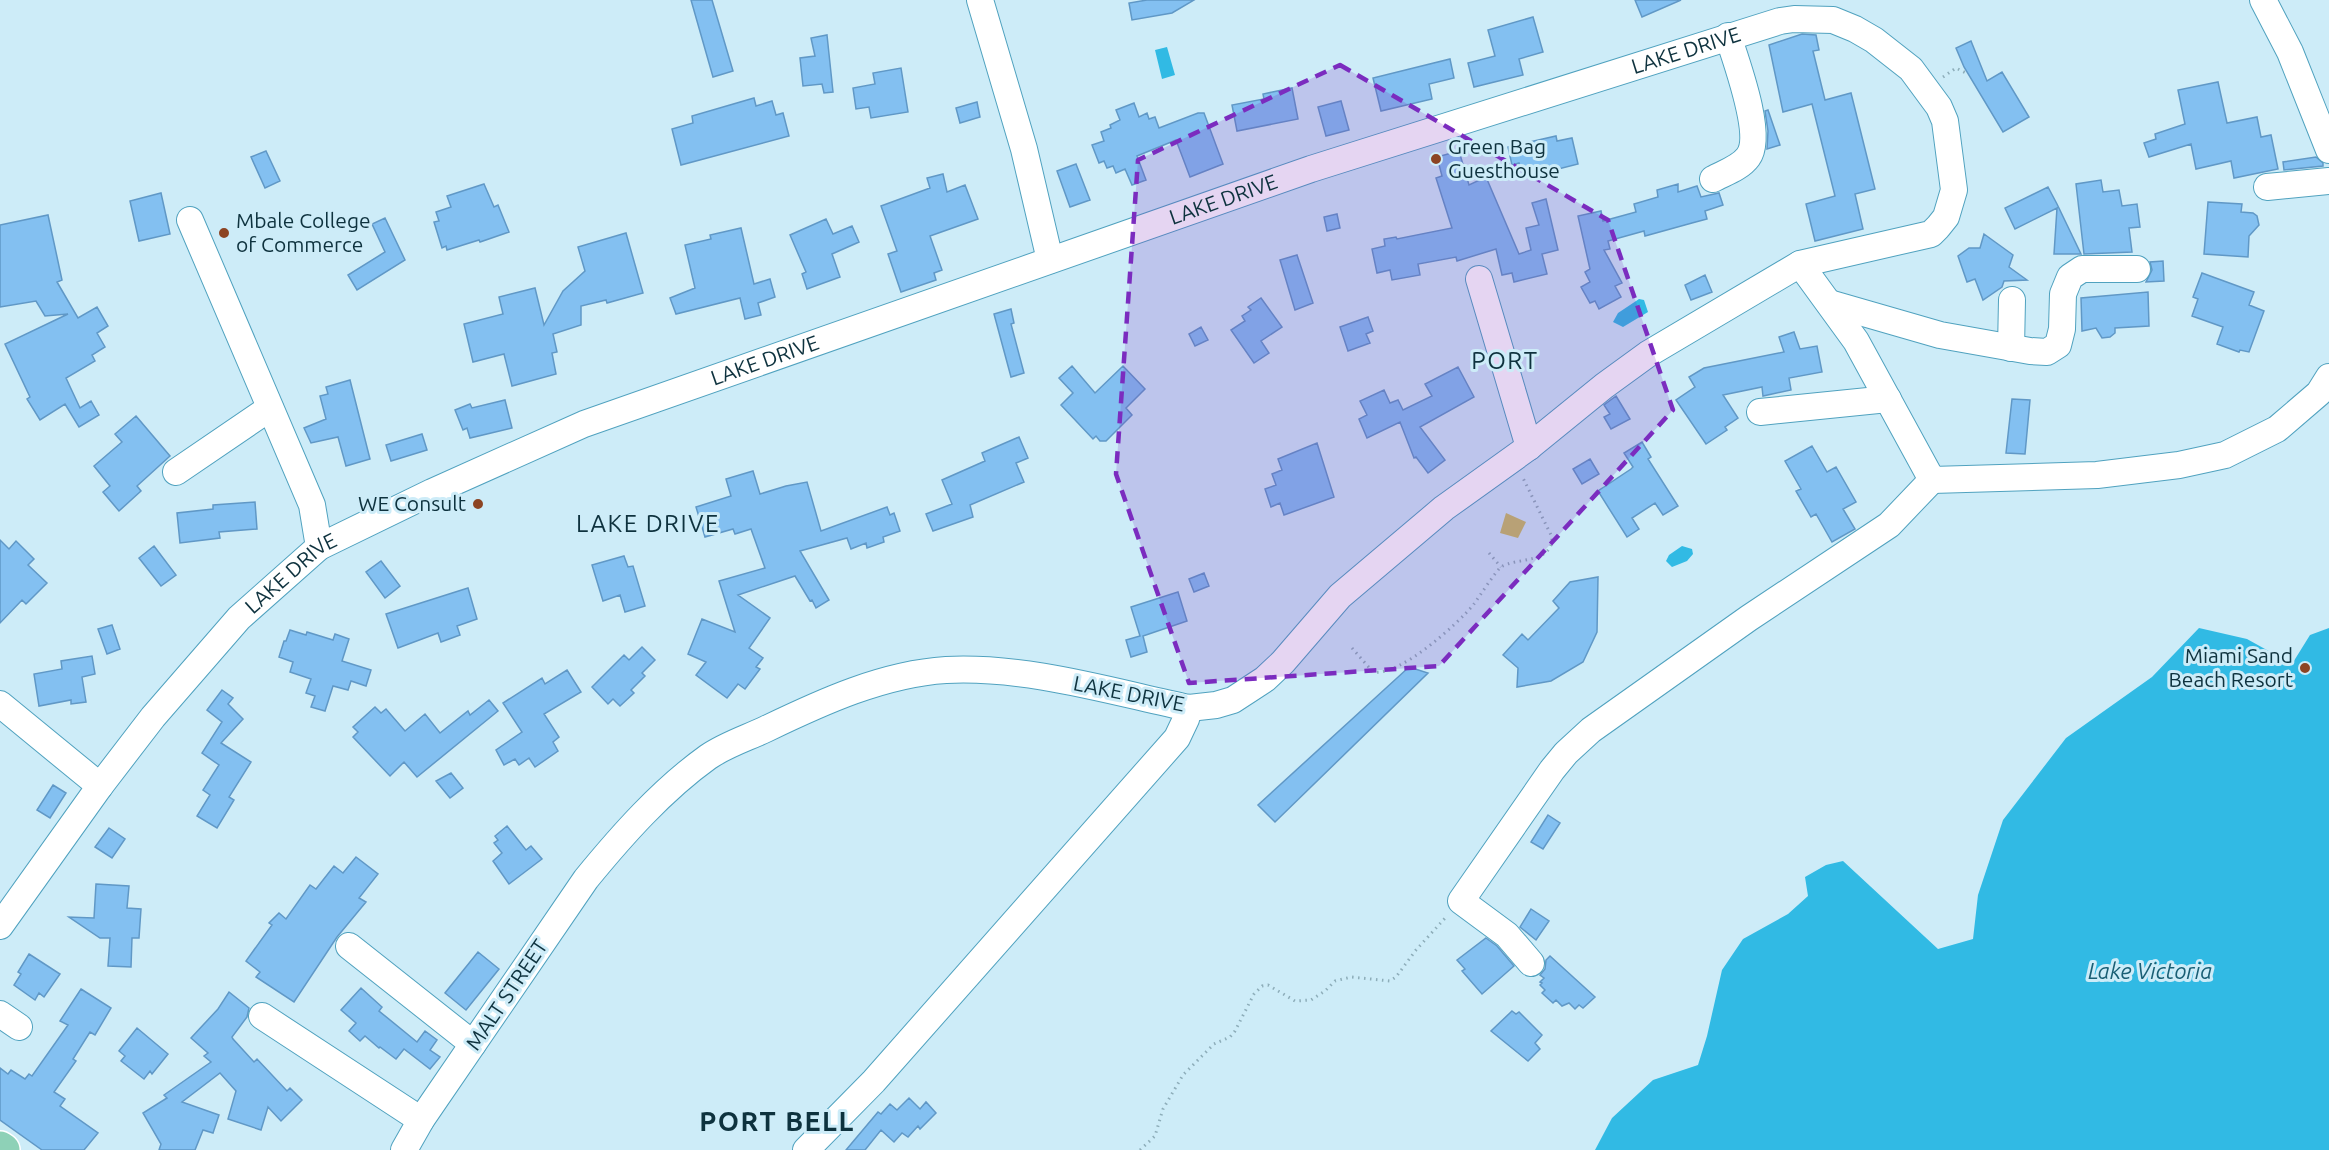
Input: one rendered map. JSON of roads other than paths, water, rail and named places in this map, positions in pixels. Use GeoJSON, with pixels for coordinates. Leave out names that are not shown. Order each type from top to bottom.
{"type":"FeatureCollection","features":[{"type":"Feature","properties":{"kind":"street"},"geometry":{"type":"LineString","coordinates":[[980,0],[1024,149],[1050,260]]}},
{"type":"Feature","properties":{"kind":"street"},"geometry":{"type":"LineString","coordinates":[[2263,0],[2290,52],[2329,150]]}},
{"type":"Feature","properties":{"kind":"street","name":"LAKE DRIVE"},"geometry":{"type":"LineString","coordinates":[[0,926],[100,786],[153,717],[239,618],[319,547],[432,492],[584,424],[1311,169],[1728,36],[1794,19],[1833,20],[1874,40],[1911,69],[1939,107],[1945,121],[1954,190],[1946,217],[1931,234],[1800,264],[1648,354],[1444,508],[1340,596],[1283,662],[1265,679],[1233,700],[1216,705],[1189,708],[1027,674],[946,670],[910,675],[835,698],[710,756],[669,790],[615,843]]}},
{"type":"Feature","properties":{"kind":"street"},"geometry":{"type":"LineString","coordinates":[[1713,179],[1734,169],[1747,158],[1753,148],[1752,124],[1728,36]]}},
{"type":"Feature","properties":{"kind":"street"},"geometry":{"type":"LineString","coordinates":[[2267,187],[2329,181]]}},
{"type":"Feature","properties":{"kind":"street"},"geometry":{"type":"LineString","coordinates":[[190,220],[312,505],[319,547]]}},
{"type":"Feature","properties":{"kind":"street"},"geometry":{"type":"LineString","coordinates":[[1800,264],[1856,341],[1932,480]]}},
{"type":"Feature","properties":{"kind":"street"},"geometry":{"type":"LineString","coordinates":[[1829,303],[1940,335],[2011,348],[2048,352],[2058,345],[2062,329],[2063,294],[2070,277],[2082,269],[2138,269]]}},
{"type":"Feature","properties":{"kind":"street"},"geometry":{"type":"LineString","coordinates":[[1479,279],[1521,452]]}},
{"type":"Feature","properties":{"kind":"street"},"geometry":{"type":"LineString","coordinates":[[2011,348],[2012,300]]}},
{"type":"Feature","properties":{"kind":"street"},"geometry":{"type":"LineString","coordinates":[[1531,963],[1507,935],[1461,901],[1552,770],[1566,753],[1591,730],[1749,618],[1889,525],[1932,480],[2097,475],[2179,465],[2225,455],[2277,429],[2319,393],[2329,377]]}},
{"type":"Feature","properties":{"kind":"street"},"geometry":{"type":"LineString","coordinates":[[1760,412],[1888,399]]}},
{"type":"Feature","properties":{"kind":"street"},"geometry":{"type":"LineString","coordinates":[[176,472],[270,408]]}},
{"type":"Feature","properties":{"kind":"street"},"geometry":{"type":"LineString","coordinates":[[0,704],[100,786]]}},
{"type":"Feature","properties":{"kind":"street"},"geometry":{"type":"LineString","coordinates":[[806,1150],[874,1081],[1177,738],[1189,708]]}},
{"type":"Feature","properties":{"kind":"street","name":"MALT STREET"},"geometry":{"type":"LineString","coordinates":[[404,1150],[421,1120],[586,879],[615,843]]}},
{"type":"Feature","properties":{"kind":"street"},"geometry":{"type":"LineString","coordinates":[[349,946],[473,1044]]}},
{"type":"Feature","properties":{"kind":"street"},"geometry":{"type":"LineString","coordinates":[[262,1016],[421,1120]]}},
{"type":"Feature","properties":{"kind":"water"},"geometry":{"type":"Polygon","coordinates":[[[1167,47],[1175,75],[1162,79],[1155,50],[1167,47]]]}},
{"type":"Feature","properties":{"kind":"water"},"geometry":{"type":"Polygon","coordinates":[[[1639,299],[1644,300],[1648,312],[1623,327],[1613,322],[1618,313],[1639,299]]]}},
{"type":"Feature","properties":{"kind":"water"},"geometry":{"type":"Polygon","coordinates":[[[1682,546],[1692,549],[1693,554],[1687,561],[1672,567],[1666,561],[1669,555],[1682,546]]]}},
{"type":"Feature","properties":{"kind":"water","name":"Lake Victoria"},"geometry":{"type":"Polygon","coordinates":[[[2199,628],[2247,639],[2292,664],[2310,635],[2329,628],[2329,1150],[1595,1150],[1612,1118],[1653,1080],[1698,1065],[1722,970],[1743,939],[1788,914],[1808,896],[1805,877],[1826,865],[1843,861],[1938,949],[1973,939],[1978,895],[2003,820],[2066,738],[2152,677],[2199,628]]]}},
{"type":"Feature","properties":{"kind":"place","name":"Green Bag Guesthouse"},"geometry":{"type":"Point","coordinates":[1436,159]}},
{"type":"Feature","properties":{"kind":"place","name":"Mbale College of Commerce"},"geometry":{"type":"Point","coordinates":[224,233]}},
{"type":"Feature","properties":{"kind":"place","name":"WE Consult"},"geometry":{"type":"Point","coordinates":[478,504]}},
{"type":"Feature","properties":{"kind":"place","name":"Miami Sand Beach Resort"},"geometry":{"type":"Point","coordinates":[2305,668]}},
{"type":"Feature","properties":{"kind":"district","name":"PORT"},"geometry":{"type":"Point","coordinates":[1505,361]}},
{"type":"Feature","properties":{"kind":"district","name":"LAKE DRIVE"},"geometry":{"type":"Point","coordinates":[648,524]}},
{"type":"Feature","properties":{"kind":"district","name":"PORT BELL"},"geometry":{"type":"Point","coordinates":[777,1122]}}]}
